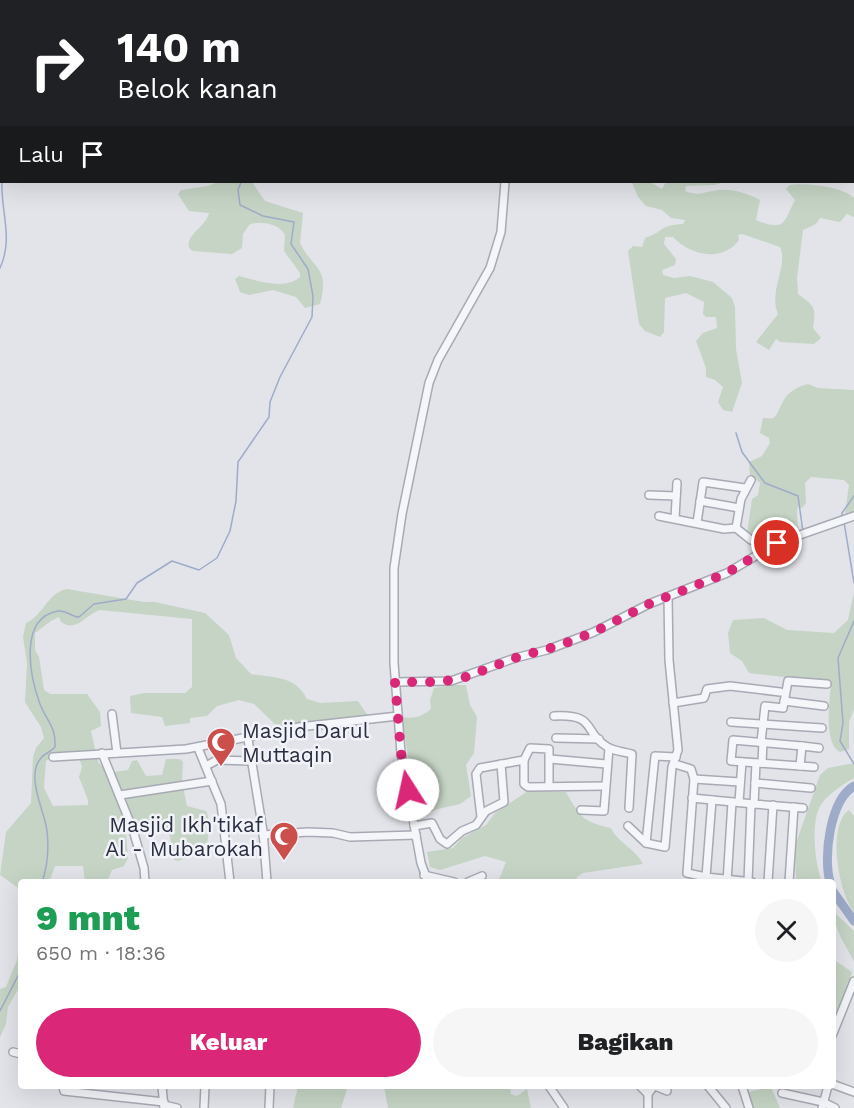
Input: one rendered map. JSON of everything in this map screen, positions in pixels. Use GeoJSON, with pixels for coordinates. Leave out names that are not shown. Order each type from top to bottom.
{"type":"FeatureCollection","features":[{"type":"Feature","properties":{"kind":"street"},"geometry":{"type":"LineString","coordinates":[[426,879],[401,753],[395,682],[394,568],[402,514],[429,382],[438,360],[490,268],[501,232],[505,183]]}},
{"type":"Feature","properties":{"kind":"street"},"geometry":{"type":"LineString","coordinates":[[736,528],[745,488],[751,480]]}},
{"type":"Feature","properties":{"kind":"street"},"geometry":{"type":"LineString","coordinates":[[697,523],[704,482],[745,488]]}},
{"type":"Feature","properties":{"kind":"street"},"geometry":{"type":"LineString","coordinates":[[675,518],[677,483]]}},
{"type":"Feature","properties":{"kind":"street"},"geometry":{"type":"LineString","coordinates":[[649,495],[676,496]]}},
{"type":"Feature","properties":{"kind":"street"},"geometry":{"type":"LineString","coordinates":[[700,501],[739,508]]}},
{"type":"Feature","properties":{"kind":"street"},"geometry":{"type":"LineString","coordinates":[[659,516],[724,529],[736,528],[751,540],[777,543]]}},
{"type":"Feature","properties":{"kind":"street"},"geometry":{"type":"LineString","coordinates":[[395,682],[441,682],[466,677],[515,658],[548,650],[594,632],[649,604],[727,573],[777,543],[852,517]]}},
{"type":"Feature","properties":{"kind":"street"},"geometry":{"type":"LineString","coordinates":[[628,826],[646,843],[663,848],[666,844],[675,760],[668,597]]}},
{"type":"Feature","properties":{"kind":"street"},"geometry":{"type":"LineString","coordinates":[[750,879],[752,804],[765,706],[783,708],[788,681],[827,684]]}},
{"type":"Feature","properties":{"kind":"street"},"geometry":{"type":"LineString","coordinates":[[673,703],[704,698],[707,689],[730,686],[780,692]]}},
{"type":"Feature","properties":{"kind":"street"},"geometry":{"type":"LineString","coordinates":[[784,701],[825,706]]}},
{"type":"Feature","properties":{"kind":"street"},"geometry":{"type":"LineString","coordinates":[[112,714],[117,753]]}},
{"type":"Feature","properties":{"kind":"street"},"geometry":{"type":"LineString","coordinates":[[554,716],[574,715],[583,719],[609,748],[633,754],[629,808]]}},
{"type":"Feature","properties":{"kind":"street"},"geometry":{"type":"LineString","coordinates":[[53,757],[198,748],[299,727],[398,716]]}},
{"type":"Feature","properties":{"kind":"street"},"geometry":{"type":"LineString","coordinates":[[731,722],[822,728]]}},
{"type":"Feature","properties":{"kind":"street"},"geometry":{"type":"LineString","coordinates":[[556,738],[599,739]]}},
{"type":"Feature","properties":{"kind":"street"},"geometry":{"type":"LineString","coordinates":[[248,739],[263,835],[267,879]]}},
{"type":"Feature","properties":{"kind":"street"},"geometry":{"type":"LineString","coordinates":[[814,768],[731,761],[733,740],[819,748]]}},
{"type":"Feature","properties":{"kind":"street"},"geometry":{"type":"LineString","coordinates":[[800,766],[802,746]]}},
{"type":"Feature","properties":{"kind":"street"},"geometry":{"type":"LineString","coordinates":[[198,748],[223,813],[230,879]]}},
{"type":"Feature","properties":{"kind":"street"},"geometry":{"type":"LineString","coordinates":[[549,786],[549,749],[530,748],[525,760],[525,785],[549,786],[605,786]]}},
{"type":"Feature","properties":{"kind":"street"},"geometry":{"type":"LineString","coordinates":[[581,810],[604,811],[609,748]]}},
{"type":"Feature","properties":{"kind":"street"},"geometry":{"type":"LineString","coordinates":[[102,753],[120,795],[144,868],[145,879]]}},
{"type":"Feature","properties":{"kind":"street"},"geometry":{"type":"LineString","coordinates":[[646,843],[655,756],[675,760],[691,770],[694,779],[687,873],[703,879]]}},
{"type":"Feature","properties":{"kind":"street"},"geometry":{"type":"LineString","coordinates":[[550,759],[606,764]]}},
{"type":"Feature","properties":{"kind":"street"},"geometry":{"type":"LineString","coordinates":[[206,766],[217,760],[251,761]]}},
{"type":"Feature","properties":{"kind":"street"},"geometry":{"type":"LineString","coordinates":[[481,817],[477,772],[501,764],[525,760]]}},
{"type":"Feature","properties":{"kind":"street"},"geometry":{"type":"LineString","coordinates":[[727,879],[735,802],[742,762]]}},
{"type":"Feature","properties":{"kind":"street"},"geometry":{"type":"LineString","coordinates":[[414,826],[432,823],[440,839],[447,844],[462,831],[473,828],[481,817],[504,802],[501,764]]}},
{"type":"Feature","properties":{"kind":"street"},"geometry":{"type":"LineString","coordinates":[[694,779],[740,782]]}},
{"type":"Feature","properties":{"kind":"street"},"geometry":{"type":"LineString","coordinates":[[120,795],[212,781]]}},
{"type":"Feature","properties":{"kind":"street"},"geometry":{"type":"LineString","coordinates":[[755,783],[811,788]]}},
{"type":"Feature","properties":{"kind":"street"},"geometry":{"type":"LineString","coordinates":[[692,798],[803,808]]}},
{"type":"Feature","properties":{"kind":"street"},"geometry":{"type":"LineString","coordinates":[[706,879],[712,800]]}},
{"type":"Feature","properties":{"kind":"street"},"geometry":{"type":"LineString","coordinates":[[768,879],[773,805]]}},
{"type":"Feature","properties":{"kind":"street"},"geometry":{"type":"LineString","coordinates":[[789,879],[794,807]]}},
{"type":"Feature","properties":{"kind":"street"},"geometry":{"type":"LineString","coordinates":[[263,835],[308,832],[333,833],[350,837],[416,835]]}},
{"type":"Feature","properties":{"kind":"street"},"geometry":{"type":"LineString","coordinates":[[475,879],[482,876]]}},
{"type":"Feature","properties":{"kind":"street"},"geometry":{"type":"LineString","coordinates":[[836,1026],[854,981]]}},
{"type":"Feature","properties":{"kind":"street"},"geometry":{"type":"LineString","coordinates":[[13,1052],[18,1053]]}},
{"type":"Feature","properties":{"kind":"street"},"geometry":{"type":"LineString","coordinates":[[836,1085],[854,1092]]}},
{"type":"Feature","properties":{"kind":"street"},"geometry":{"type":"LineString","coordinates":[[64,1089],[64,1091],[85,1089],[177,1108]]}},
{"type":"Feature","properties":{"kind":"street"},"geometry":{"type":"LineString","coordinates":[[162,1089],[164,1105]]}},
{"type":"Feature","properties":{"kind":"street"},"geometry":{"type":"LineString","coordinates":[[204,1108],[205,1089]]}},
{"type":"Feature","properties":{"kind":"street"},"geometry":{"type":"LineString","coordinates":[[269,1108],[270,1089]]}},
{"type":"Feature","properties":{"kind":"street"},"geometry":{"type":"LineString","coordinates":[[551,1089],[564,1108]]}},
{"type":"Feature","properties":{"kind":"street"},"geometry":{"type":"LineString","coordinates":[[643,1089],[648,1094]]}},
{"type":"Feature","properties":{"kind":"street"},"geometry":{"type":"LineString","coordinates":[[648,1108],[648,1094],[652,1089]]}},
{"type":"Feature","properties":{"kind":"street"},"geometry":{"type":"LineString","coordinates":[[662,1089],[667,1091]]}},
{"type":"Feature","properties":{"kind":"street"},"geometry":{"type":"LineString","coordinates":[[710,1089],[726,1108]]}},
{"type":"Feature","properties":{"kind":"street"},"geometry":{"type":"LineString","coordinates":[[743,1089],[749,1108]]}},
{"type":"Feature","properties":{"kind":"street"},"geometry":{"type":"LineString","coordinates":[[823,1105],[827,1089]]}},
{"type":"Feature","properties":{"kind":"street"},"geometry":{"type":"LineString","coordinates":[[782,1093],[835,1108]]}},
{"type":"Feature","properties":{"kind":"green space"},"geometry":{"type":"Polygon","coordinates":[[[216,183],[253,183],[265,201],[303,213],[300,243],[321,275],[323,292],[320,304],[305,308],[296,297],[273,290],[249,295],[240,292],[235,279],[239,276],[278,284],[300,277],[300,273],[284,251],[285,235],[279,228],[269,224],[249,225],[243,234],[242,248],[232,254],[193,251],[189,248],[190,239],[209,213],[189,211],[178,194],[181,190],[216,183]]]}},
{"type":"Feature","properties":{"kind":"green space"},"geometry":{"type":"Polygon","coordinates":[[[632,183],[652,183],[662,189],[665,183],[721,183],[686,186],[685,191],[696,194],[725,190],[750,195],[760,200],[756,220],[774,225],[779,225],[786,219],[795,200],[786,189],[790,185],[824,186],[842,191],[854,198],[854,217],[847,214],[840,222],[820,218],[816,224],[803,230],[797,278],[798,294],[814,311],[813,328],[821,338],[814,344],[780,342],[776,339],[769,350],[756,342],[778,314],[775,296],[782,262],[780,247],[742,234],[738,235],[739,240],[732,247],[724,252],[706,254],[688,248],[673,237],[665,237],[664,244],[676,259],[675,265],[662,270],[663,275],[674,278],[690,276],[713,282],[732,298],[735,307],[736,349],[742,383],[732,412],[723,410],[718,402],[723,387],[715,380],[706,377],[706,368],[696,341],[703,333],[717,328],[716,317],[706,317],[703,314],[704,302],[686,293],[665,298],[664,332],[660,337],[645,331],[639,324],[628,251],[633,246],[642,247],[645,238],[665,227],[683,224],[685,220],[671,218],[662,210],[646,206],[638,197],[632,183]]]}},
{"type":"Feature","properties":{"kind":"green space"},"geometry":{"type":"Polygon","coordinates":[[[808,384],[818,388],[854,390],[854,512],[845,513],[849,485],[844,480],[811,477],[805,483],[806,503],[802,508],[798,506],[797,510],[798,534],[766,540],[753,537],[747,533],[752,499],[758,495],[760,483],[750,475],[749,462],[762,456],[770,443],[769,438],[760,433],[763,418],[776,416],[791,392],[808,384]]]}},
{"type":"Feature","properties":{"kind":"green space"},"geometry":{"type":"Polygon","coordinates":[[[67,589],[155,602],[205,613],[229,635],[236,658],[251,674],[283,679],[302,691],[307,699],[320,703],[358,701],[368,716],[276,725],[254,704],[239,700],[217,706],[207,716],[190,718],[190,723],[165,726],[162,717],[131,713],[130,696],[144,693],[185,693],[192,687],[192,619],[100,610],[77,624],[67,625],[61,622],[59,617],[35,633],[35,650],[39,657],[44,690],[50,694],[87,694],[100,712],[101,726],[91,731],[98,762],[108,773],[128,770],[132,761],[137,760],[146,776],[162,775],[166,759],[180,759],[183,762],[182,782],[187,806],[206,811],[208,836],[206,851],[178,861],[174,860],[170,836],[149,827],[125,823],[128,858],[124,866],[112,870],[108,879],[85,879],[83,866],[55,866],[50,879],[18,879],[18,888],[0,875],[6,832],[31,803],[33,757],[36,748],[44,738],[41,727],[25,702],[27,663],[23,637],[26,623],[32,620],[55,595],[67,589]],[[72,752],[55,754],[46,761],[44,788],[53,806],[88,805],[79,777],[82,767],[78,754],[72,752]]]}},
{"type":"Feature","properties":{"kind":"green space"},"geometry":{"type":"Polygon","coordinates":[[[854,592],[854,709],[849,722],[849,749],[840,752],[831,740],[829,730],[831,682],[749,673],[742,661],[730,653],[728,633],[733,620],[764,618],[787,630],[834,633],[848,620],[854,592]]]}},
{"type":"Feature","properties":{"kind":"green space"},"geometry":{"type":"Polygon","coordinates":[[[466,685],[470,705],[477,717],[474,753],[466,765],[471,796],[460,804],[434,810],[421,817],[416,809],[415,794],[434,788],[433,778],[411,777],[402,717],[417,717],[424,714],[431,709],[430,700],[434,688],[466,685]]]}},
{"type":"Feature","properties":{"kind":"green space"},"geometry":{"type":"Polygon","coordinates":[[[854,763],[854,778],[839,787],[819,808],[815,825],[815,845],[821,879],[796,879],[795,846],[820,775],[828,768],[854,763]]]}},
{"type":"Feature","properties":{"kind":"green space"},"geometry":{"type":"Polygon","coordinates":[[[528,791],[566,792],[583,817],[588,821],[611,828],[643,864],[583,873],[577,879],[499,879],[506,862],[485,856],[440,870],[430,867],[427,852],[453,848],[462,838],[486,825],[495,813],[528,791]]]}},
{"type":"Feature","properties":{"kind":"green space"},"geometry":{"type":"Polygon","coordinates":[[[849,810],[854,816],[854,912],[844,891],[837,860],[838,830],[842,818],[849,810]]]}},
{"type":"Feature","properties":{"kind":"green space"},"geometry":{"type":"Polygon","coordinates":[[[836,914],[854,931],[854,961],[843,942],[837,928],[836,914]]]}},
{"type":"Feature","properties":{"kind":"green space"},"geometry":{"type":"Polygon","coordinates":[[[18,954],[18,989],[8,1007],[6,1024],[0,1037],[0,989],[6,987],[18,954]]]}},
{"type":"Feature","properties":{"kind":"green space"},"geometry":{"type":"Polygon","coordinates":[[[836,961],[852,972],[836,1017],[836,961]]]}},
{"type":"Feature","properties":{"kind":"green space"},"geometry":{"type":"Polygon","coordinates":[[[297,1089],[347,1089],[341,1108],[293,1108],[297,1089]]]}},
{"type":"Feature","properties":{"kind":"green space"},"geometry":{"type":"Polygon","coordinates":[[[385,1089],[510,1089],[511,1094],[517,1096],[527,1089],[531,1108],[388,1108],[385,1089]]]}},
{"type":"Feature","properties":{"kind":"green space"},"geometry":{"type":"Polygon","coordinates":[[[772,1089],[780,1108],[752,1108],[748,1092],[772,1089]]]}},
{"type":"Feature","properties":{"kind":"waterway"},"geometry":{"type":"LineString","coordinates":[[0,268],[6,246],[2,183]]}},
{"type":"Feature","properties":{"kind":"waterway"},"geometry":{"type":"LineString","coordinates":[[43,879],[47,863],[48,838],[37,794],[35,774],[41,758],[55,747],[55,740],[53,729],[36,693],[33,679],[30,650],[32,636],[37,625],[45,616],[58,611],[79,617],[94,604],[126,599],[137,583],[172,561],[199,570],[217,558],[230,531],[236,501],[238,462],[269,417],[270,402],[280,377],[312,317],[313,296],[308,269],[291,244],[294,222],[263,216],[240,205],[238,190],[241,183]]}},
{"type":"Feature","properties":{"kind":"waterway"},"geometry":{"type":"LineString","coordinates":[[736,433],[742,452],[765,483],[798,496],[803,532]]}},
{"type":"Feature","properties":{"kind":"waterway"},"geometry":{"type":"LineString","coordinates":[[842,518],[842,513],[854,496]]}},
{"type":"Feature","properties":{"kind":"waterway"},"geometry":{"type":"LineString","coordinates":[[844,522],[854,583]]}},
{"type":"Feature","properties":{"kind":"waterway"},"geometry":{"type":"LineString","coordinates":[[854,621],[838,658],[843,723],[840,741],[854,764]]}},
{"type":"Feature","properties":{"kind":"waterway"},"geometry":{"type":"LineString","coordinates":[[829,879],[827,858],[830,830],[839,803],[854,786]]}},
{"type":"Feature","properties":{"kind":"waterway"},"geometry":{"type":"LineString","coordinates":[[836,896],[854,921]]}},
{"type":"Feature","properties":{"kind":"waterway"},"geometry":{"type":"LineString","coordinates":[[0,1011],[18,976]]}},
{"type":"Feature","properties":{"kind":"place","name":"Masjid Darul Muttaqin"},"geometry":{"type":"Point","coordinates":[221,768]}},
{"type":"Feature","properties":{"kind":"place","name":"Masjid Ikh'tikaf Al - Mubarokah"},"geometry":{"type":"Point","coordinates":[284,862]}},
{"type":"Feature","properties":{"kind":"route"},"geometry":{"type":"LineString","coordinates":[[408,790],[401,753],[395,682],[441,682],[466,677],[515,658],[561,645],[594,632],[649,604],[727,573],[777,543]]}}]}
